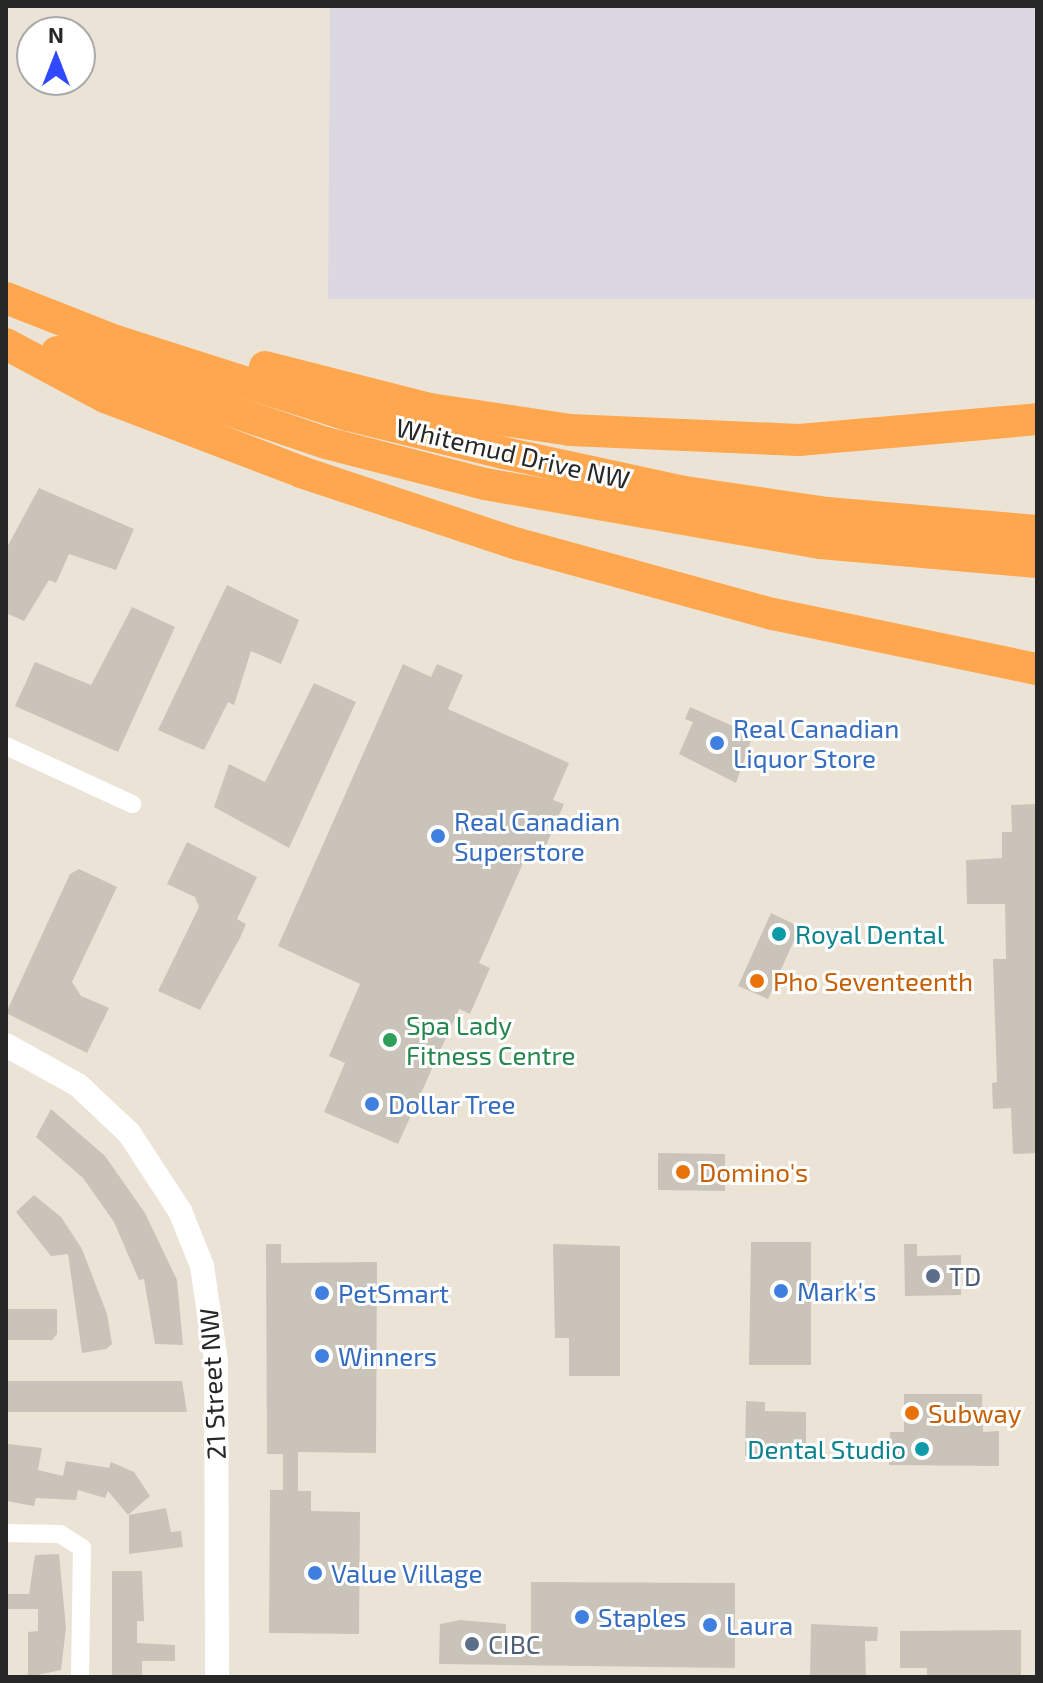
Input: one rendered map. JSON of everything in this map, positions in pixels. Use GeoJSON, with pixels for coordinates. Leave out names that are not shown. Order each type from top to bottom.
{"type":"FeatureCollection","features":[{"type":"Feature","properties":{"kind":"highway","name":"Whitemud Drive NW"},"geometry":{"type":"LineString","coordinates":[[6,298],[116,341],[348,415],[685,492],[827,513],[1037,531]]}},
{"type":"Feature","properties":{"kind":"highway","name":"Whitemud Drive NW"},"geometry":{"type":"LineString","coordinates":[[6,332],[326,443],[485,484],[806,541],[1037,562]]}},
{"type":"Feature","properties":{"kind":"highway"},"geometry":{"type":"LineString","coordinates":[[116,341],[256,364],[430,409],[570,430],[799,440],[1037,419]]}},
{"type":"Feature","properties":{"kind":"highway"},"geometry":{"type":"LineString","coordinates":[[6,344],[105,397],[301,472],[518,544],[759,610],[1037,669]]}},
{"type":"Feature","properties":{"kind":"highway"},"geometry":{"type":"LineString","coordinates":[[920,431],[1037,426]]}},
{"type":"Feature","properties":{"kind":"street"},"geometry":{"type":"LineString","coordinates":[[6,746],[132,804]]}},
{"type":"Feature","properties":{"kind":"street","name":"21 Street NW"},"geometry":{"type":"LineString","coordinates":[[6,1045],[78,1085],[129,1133],[180,1211],[202,1266],[216,1361],[217,1677]]}},
{"type":"Feature","properties":{"kind":"street"},"geometry":{"type":"LineString","coordinates":[[6,1533],[73,1540],[85,1562],[80,1677]]}},
{"type":"Feature","properties":{"kind":"shaded area"},"geometry":{"type":"Polygon","coordinates":[[[330,6],[1037,6],[1037,299],[328,299],[330,6]]]}},
{"type":"Feature","properties":{"kind":"building"},"geometry":{"type":"Polygon","coordinates":[[[39,488],[134,529],[116,570],[69,554],[56,583],[49,580],[24,621],[6,613],[6,549],[39,488]]]}},
{"type":"Feature","properties":{"kind":"building"},"geometry":{"type":"Polygon","coordinates":[[[227,585],[299,620],[281,664],[251,651],[234,705],[228,702],[204,750],[158,730],[227,585]]]}},
{"type":"Feature","properties":{"kind":"building"},"geometry":{"type":"Polygon","coordinates":[[[132,607],[175,627],[118,752],[15,706],[35,662],[91,685],[132,607]]]}},
{"type":"Feature","properties":{"kind":"building","name":"Real Canadian Superstore"},"geometry":{"type":"Polygon","coordinates":[[[403,664],[431,677],[437,664],[463,675],[448,709],[569,763],[553,800],[564,804],[544,850],[531,845],[479,963],[490,968],[470,1014],[459,1009],[398,1144],[324,1112],[345,1063],[329,1056],[360,984],[278,946],[403,664]]]}},
{"type":"Feature","properties":{"kind":"building"},"geometry":{"type":"Polygon","coordinates":[[[314,683],[356,702],[289,848],[214,807],[229,764],[265,782],[314,683]]]}},
{"type":"Feature","properties":{"kind":"building","name":"Real Canadian Liquor Store"},"geometry":{"type":"Polygon","coordinates":[[[690,707],[753,735],[736,783],[679,754],[693,722],[685,719],[690,707]]]}},
{"type":"Feature","properties":{"kind":"building"},"geometry":{"type":"Polygon","coordinates":[[[1037,804],[1037,1153],[1013,1154],[1011,1108],[993,1109],[992,1083],[997,1082],[993,959],[1006,959],[1005,904],[967,904],[966,860],[1002,858],[1002,832],[1012,832],[1011,805],[1037,804]]]}},
{"type":"Feature","properties":{"kind":"building"},"geometry":{"type":"Polygon","coordinates":[[[187,842],[257,877],[237,919],[246,924],[240,938],[200,1010],[158,991],[199,907],[195,897],[167,884],[187,842]]]}},
{"type":"Feature","properties":{"kind":"building"},"geometry":{"type":"Polygon","coordinates":[[[79,869],[117,887],[72,982],[81,996],[109,1008],[87,1053],[6,1013],[70,874],[79,869]]]}},
{"type":"Feature","properties":{"kind":"building"},"geometry":{"type":"Polygon","coordinates":[[[771,913],[800,927],[768,999],[738,986],[771,913]]]}},
{"type":"Feature","properties":{"kind":"building"},"geometry":{"type":"Polygon","coordinates":[[[51,1109],[105,1156],[145,1213],[177,1280],[183,1345],[155,1344],[144,1279],[139,1280],[114,1222],[83,1178],[36,1137],[51,1109]]]}},
{"type":"Feature","properties":{"kind":"building"},"geometry":{"type":"Polygon","coordinates":[[[658,1153],[725,1154],[725,1191],[658,1190],[658,1153]]]}},
{"type":"Feature","properties":{"kind":"building"},"geometry":{"type":"Polygon","coordinates":[[[34,1195],[61,1217],[82,1249],[107,1314],[112,1344],[106,1349],[82,1353],[68,1254],[51,1256],[16,1212],[34,1195]]]}},
{"type":"Feature","properties":{"kind":"building","name":"Mark's"},"geometry":{"type":"Polygon","coordinates":[[[751,1242],[811,1242],[811,1365],[749,1365],[751,1242]]]}},
{"type":"Feature","properties":{"kind":"building"},"geometry":{"type":"Polygon","coordinates":[[[266,1244],[281,1244],[281,1263],[377,1262],[376,1453],[298,1452],[298,1491],[311,1491],[311,1511],[360,1512],[359,1634],[269,1633],[270,1490],[283,1490],[283,1454],[267,1454],[266,1244]]]}},
{"type":"Feature","properties":{"kind":"building"},"geometry":{"type":"Polygon","coordinates":[[[553,1244],[620,1246],[620,1376],[569,1376],[569,1338],[555,1338],[553,1244]]]}},
{"type":"Feature","properties":{"kind":"building","name":"TD"},"geometry":{"type":"Polygon","coordinates":[[[904,1244],[917,1244],[917,1256],[961,1255],[961,1295],[905,1296],[904,1244]]]}},
{"type":"Feature","properties":{"kind":"building"},"geometry":{"type":"Polygon","coordinates":[[[6,1309],[57,1309],[57,1334],[52,1340],[6,1340],[6,1309]]]}},
{"type":"Feature","properties":{"kind":"building"},"geometry":{"type":"Polygon","coordinates":[[[6,1381],[182,1381],[187,1412],[6,1412],[6,1381]]]}},
{"type":"Feature","properties":{"kind":"building"},"geometry":{"type":"Polygon","coordinates":[[[904,1394],[982,1394],[983,1432],[999,1431],[999,1466],[889,1465],[890,1432],[904,1432],[904,1394]]]}},
{"type":"Feature","properties":{"kind":"building"},"geometry":{"type":"Polygon","coordinates":[[[746,1401],[765,1402],[765,1411],[806,1412],[806,1456],[745,1456],[746,1401]]]}},
{"type":"Feature","properties":{"kind":"building"},"geometry":{"type":"Polygon","coordinates":[[[8,1444],[42,1448],[38,1470],[63,1476],[66,1461],[109,1468],[111,1462],[134,1472],[150,1496],[128,1515],[108,1491],[105,1498],[78,1490],[76,1500],[36,1498],[34,1506],[6,1501],[8,1444]]]}},
{"type":"Feature","properties":{"kind":"building"},"geometry":{"type":"Polygon","coordinates":[[[166,1508],[171,1532],[181,1531],[183,1547],[129,1554],[129,1515],[166,1508]]]}},
{"type":"Feature","properties":{"kind":"building"},"geometry":{"type":"Polygon","coordinates":[[[59,1554],[66,1628],[61,1670],[28,1677],[28,1632],[38,1631],[38,1609],[6,1609],[6,1594],[29,1594],[35,1555],[59,1554]]]}},
{"type":"Feature","properties":{"kind":"building"},"geometry":{"type":"Polygon","coordinates":[[[112,1571],[142,1571],[144,1621],[137,1621],[137,1643],[175,1645],[175,1661],[142,1661],[142,1677],[112,1677],[112,1571]]]}},
{"type":"Feature","properties":{"kind":"building"},"geometry":{"type":"Polygon","coordinates":[[[531,1582],[735,1583],[735,1668],[439,1664],[440,1624],[460,1620],[506,1624],[505,1652],[531,1652],[531,1582]]]}},
{"type":"Feature","properties":{"kind":"building"},"geometry":{"type":"Polygon","coordinates":[[[811,1624],[878,1627],[877,1641],[865,1641],[866,1677],[810,1677],[811,1624]]]}},
{"type":"Feature","properties":{"kind":"building"},"geometry":{"type":"Polygon","coordinates":[[[1021,1630],[1021,1677],[927,1677],[927,1668],[900,1668],[900,1631],[1021,1630]]]}},
{"type":"Feature","properties":{"kind":"place","name":"Real Canadian Liquor Store"},"geometry":{"type":"Point","coordinates":[717,743]}},
{"type":"Feature","properties":{"kind":"place","name":"Real Canadian Superstore"},"geometry":{"type":"Point","coordinates":[438,836]}},
{"type":"Feature","properties":{"kind":"place","name":"Royal Dental"},"geometry":{"type":"Point","coordinates":[779,934]}},
{"type":"Feature","properties":{"kind":"place","name":"Pho Seventeenth"},"geometry":{"type":"Point","coordinates":[757,981]}},
{"type":"Feature","properties":{"kind":"place","name":"Spa Lady Fitness Centre"},"geometry":{"type":"Point","coordinates":[390,1040]}},
{"type":"Feature","properties":{"kind":"place","name":"Dollar Tree"},"geometry":{"type":"Point","coordinates":[372,1104]}},
{"type":"Feature","properties":{"kind":"place","name":"Domino's"},"geometry":{"type":"Point","coordinates":[683,1172]}},
{"type":"Feature","properties":{"kind":"place","name":"TD"},"geometry":{"type":"Point","coordinates":[933,1276]}},
{"type":"Feature","properties":{"kind":"place","name":"Mark's"},"geometry":{"type":"Point","coordinates":[781,1291]}},
{"type":"Feature","properties":{"kind":"place","name":"PetSmart"},"geometry":{"type":"Point","coordinates":[322,1293]}},
{"type":"Feature","properties":{"kind":"place","name":"Winners"},"geometry":{"type":"Point","coordinates":[322,1356]}},
{"type":"Feature","properties":{"kind":"place","name":"Subway"},"geometry":{"type":"Point","coordinates":[912,1413]}},
{"type":"Feature","properties":{"kind":"place","name":"Dental Studio"},"geometry":{"type":"Point","coordinates":[922,1449]}},
{"type":"Feature","properties":{"kind":"place","name":"Value Village"},"geometry":{"type":"Point","coordinates":[315,1573]}},
{"type":"Feature","properties":{"kind":"place","name":"Staples"},"geometry":{"type":"Point","coordinates":[582,1617]}},
{"type":"Feature","properties":{"kind":"place","name":"Laura"},"geometry":{"type":"Point","coordinates":[710,1625]}},
{"type":"Feature","properties":{"kind":"place","name":"CIBC"},"geometry":{"type":"Point","coordinates":[472,1644]}}]}
